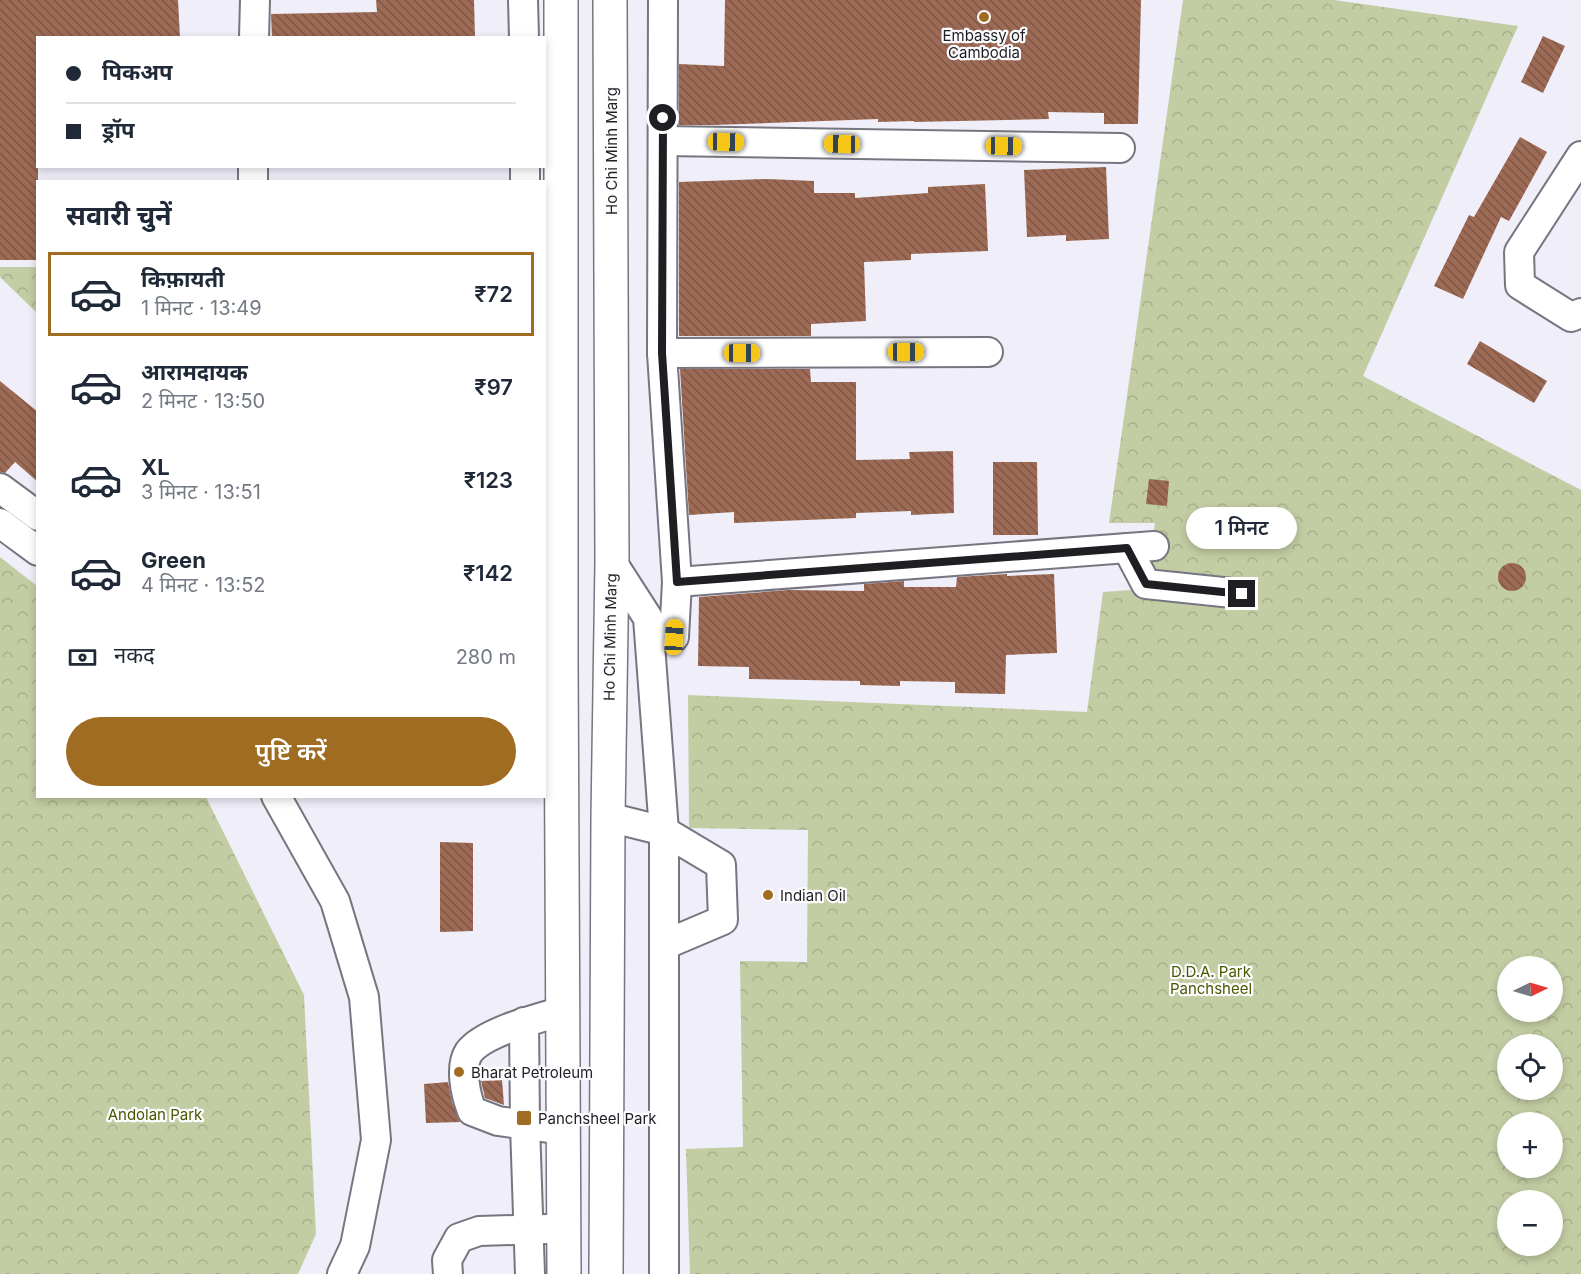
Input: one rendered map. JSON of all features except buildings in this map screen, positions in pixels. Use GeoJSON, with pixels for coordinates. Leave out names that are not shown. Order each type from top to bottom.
{"type":"FeatureCollection","features":[{"type":"Feature","properties":{"kind":"main road"},"geometry":{"type":"LineString","coordinates":[[561,0],[553,662],[563,1011],[564,1274]]}},
{"type":"Feature","properties":{"kind":"main road","name":"Ho Chi Minh Marg"},"geometry":{"type":"LineString","coordinates":[[606,1274],[608,817],[612,562],[610,0]]}},
{"type":"Feature","properties":{"kind":"street"},"geometry":{"type":"LineString","coordinates":[[254,36],[255,0]]}},
{"type":"Feature","properties":{"kind":"street"},"geometry":{"type":"LineString","coordinates":[[523,0],[524,36]]}},
{"type":"Feature","properties":{"kind":"street"},"geometry":{"type":"LineString","coordinates":[[663,0],[662,353],[677,582],[674,637]]}},
{"type":"Feature","properties":{"kind":"street"},"geometry":{"type":"LineString","coordinates":[[663,141],[1120,148]]}},
{"type":"Feature","properties":{"kind":"street"},"geometry":{"type":"LineString","coordinates":[[1581,156],[1519,252],[1520,285],[1571,316],[1581,313]]}},
{"type":"Feature","properties":{"kind":"street"},"geometry":{"type":"LineString","coordinates":[[662,353],[988,352]]}},
{"type":"Feature","properties":{"kind":"street"},"geometry":{"type":"LineString","coordinates":[[0,488],[36,515]]}},
{"type":"Feature","properties":{"kind":"street"},"geometry":{"type":"LineString","coordinates":[[0,524],[36,550]]}},
{"type":"Feature","properties":{"kind":"street"},"geometry":{"type":"LineString","coordinates":[[677,582],[1141,547]]}},
{"type":"Feature","properties":{"kind":"street"},"geometry":{"type":"LineString","coordinates":[[1124,590],[1141,547]]}},
{"type":"Feature","properties":{"kind":"street"},"geometry":{"type":"LineString","coordinates":[[1141,547],[1146,584],[1242,594]]}},
{"type":"Feature","properties":{"kind":"street"},"geometry":{"type":"LineString","coordinates":[[612,562],[648,618],[664,831],[664,1274]]}},
{"type":"Feature","properties":{"kind":"street"},"geometry":{"type":"LineString","coordinates":[[277,798],[334,900],[364,997],[376,1140],[355,1246],[342,1274]]}},
{"type":"Feature","properties":{"kind":"street"},"geometry":{"type":"LineString","coordinates":[[608,817],[664,831],[721,865],[723,920],[664,945]]}},
{"type":"Feature","properties":{"kind":"street"},"geometry":{"type":"LineString","coordinates":[[563,1011],[491,1035],[469,1053],[464,1075],[466,1095],[472,1111],[498,1121],[563,1130]]}},
{"type":"Feature","properties":{"kind":"street"},"geometry":{"type":"LineString","coordinates":[[525,1022],[525,1125],[530,1274]]}},
{"type":"Feature","properties":{"kind":"street"},"geometry":{"type":"LineString","coordinates":[[448,1274],[447,1260],[459,1238],[479,1231],[564,1228]]}},
{"type":"Feature","properties":{"kind":"green space","name":"D.D.A. Park Panchsheel"},"geometry":{"type":"Polygon","coordinates":[[[1183,0],[1334,0],[1518,26],[1363,376],[1581,490],[1581,1274],[690,1274],[686,1149],[743,1147],[740,961],[807,962],[808,830],[689,828],[688,695],[1087,712],[1103,592],[1145,589],[1155,523],[1109,523],[1183,0]]]}},
{"type":"Feature","properties":{"kind":"green space"},"geometry":{"type":"Polygon","coordinates":[[[0,267],[36,267],[36,312],[0,277],[0,267]]]}},
{"type":"Feature","properties":{"kind":"green space","name":"Andolan Park"},"geometry":{"type":"Polygon","coordinates":[[[0,557],[36,585],[36,798],[206,798],[304,995],[316,1234],[298,1274],[0,1274],[0,557]]]}},
{"type":"Feature","properties":{"kind":"place","name":"Embassy of Cambodia"},"geometry":{"type":"Point","coordinates":[984,17]}},
{"type":"Feature","properties":{"kind":"place","name":"Indian Oil"},"geometry":{"type":"Point","coordinates":[768,895]}},
{"type":"Feature","properties":{"kind":"place","name":"Bharat Petroleum"},"geometry":{"type":"Point","coordinates":[459,1072]}},
{"type":"Feature","properties":{"kind":"place","name":"Panchsheel Park"},"geometry":{"type":"Point","coordinates":[524,1118]}},
{"type":"Feature","properties":{"kind":"route"},"geometry":{"type":"LineString","coordinates":[[663,118],[662,353],[677,582],[1127,548],[1146,584],[1242,594]]}}]}
